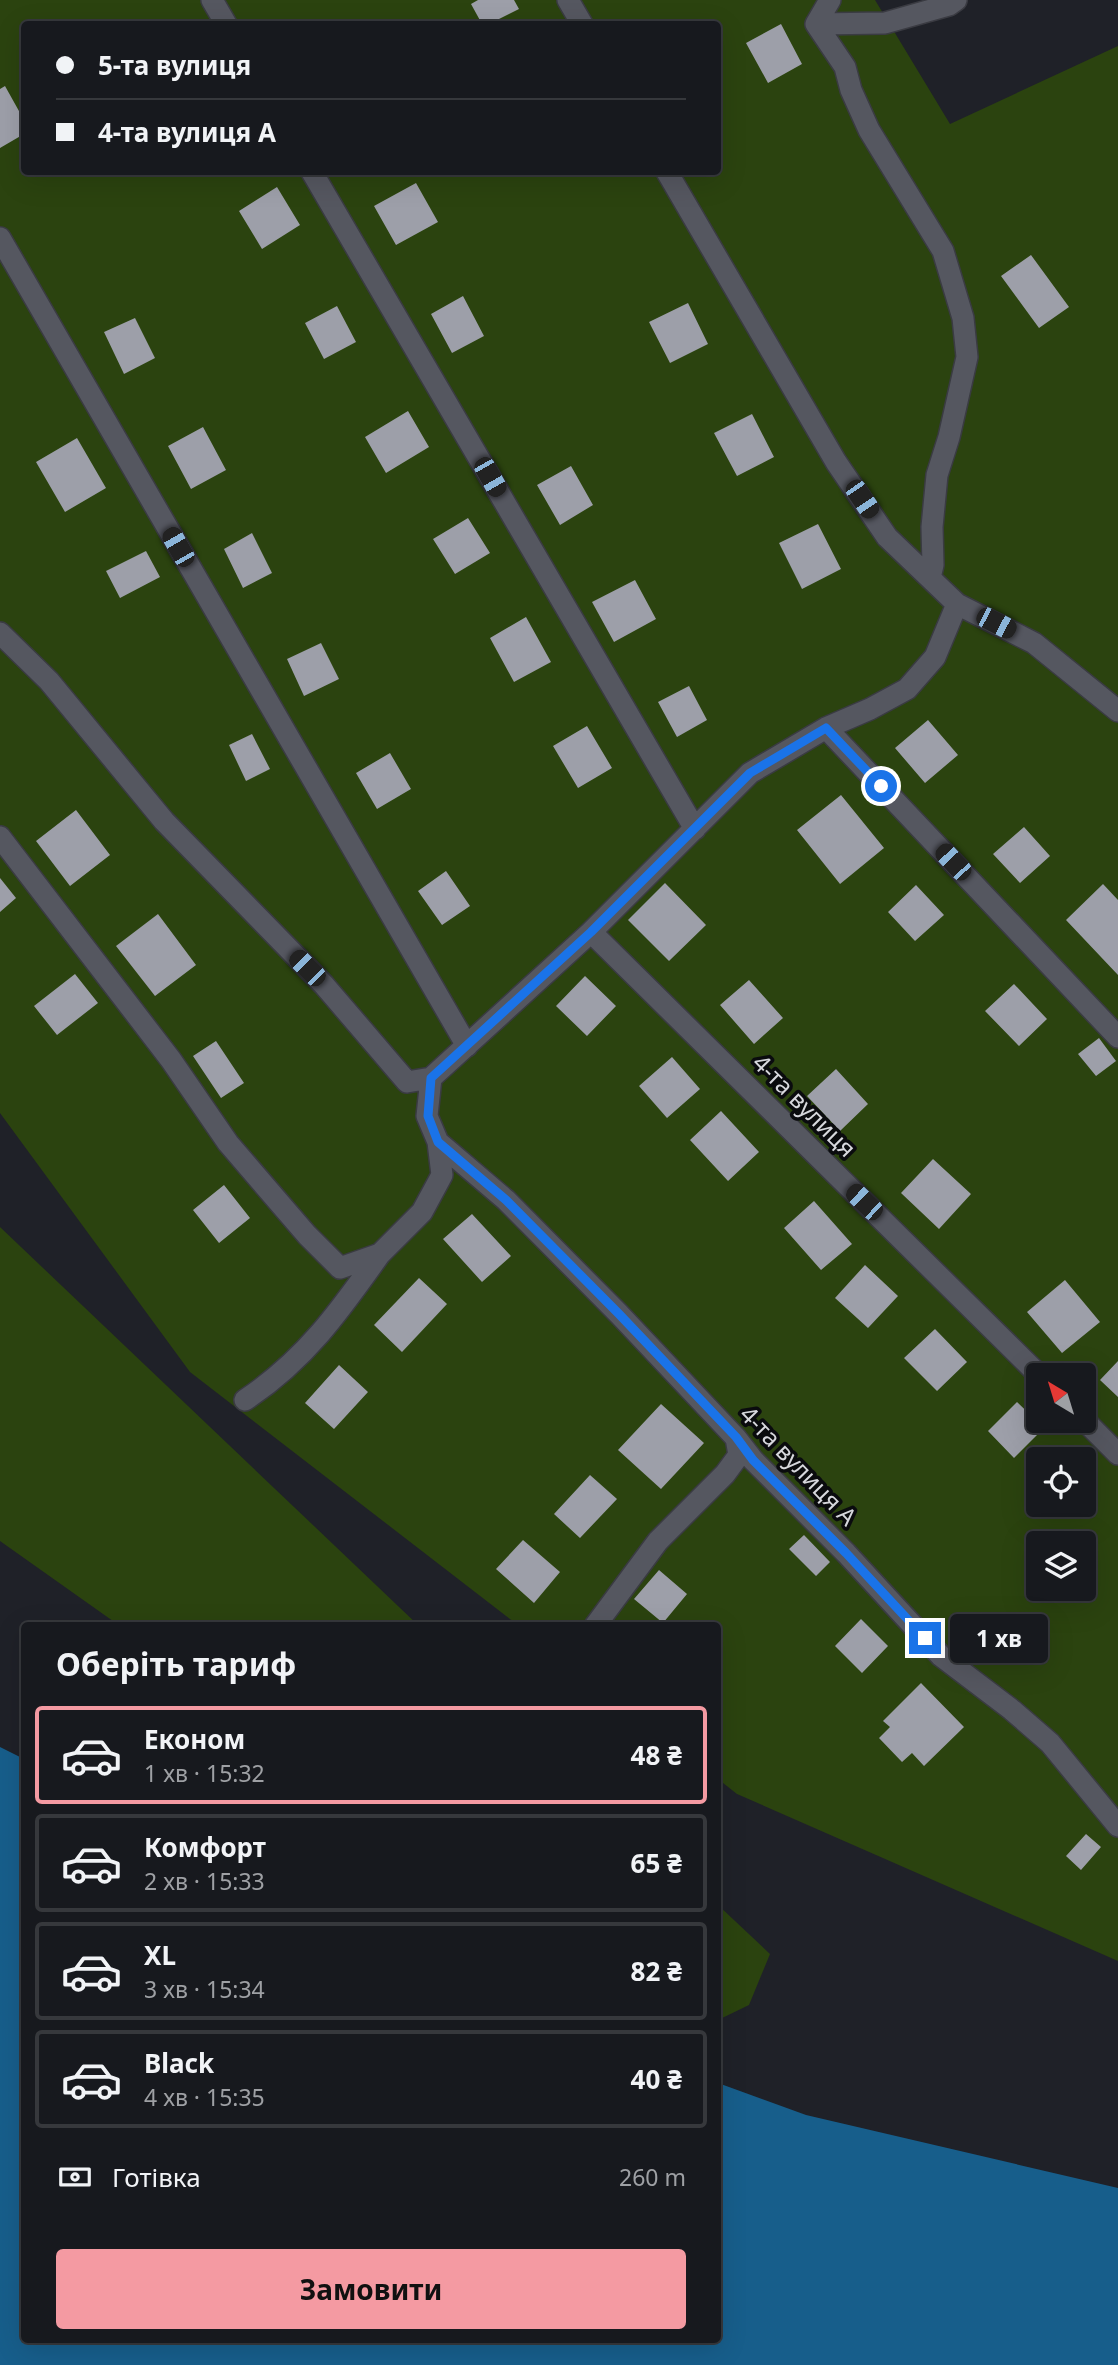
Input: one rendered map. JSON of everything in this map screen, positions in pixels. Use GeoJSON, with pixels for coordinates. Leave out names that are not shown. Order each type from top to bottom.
{"type":"FeatureCollection","features":[{"type":"Feature","properties":{"kind":"street"},"geometry":{"type":"LineString","coordinates":[[212,0],[224,21]]}},
{"type":"Feature","properties":{"kind":"street"},"geometry":{"type":"LineString","coordinates":[[568,0],[580,21]]}},
{"type":"Feature","properties":{"kind":"street"},"geometry":{"type":"LineString","coordinates":[[816,24],[830,0]]}},
{"type":"Feature","properties":{"kind":"street"},"geometry":{"type":"LineString","coordinates":[[816,24],[885,23],[949,5],[956,0]]}},
{"type":"Feature","properties":{"kind":"street"},"geometry":{"type":"LineString","coordinates":[[816,24],[845,67],[851,90],[869,130],[943,251],[963,318],[967,357],[949,437],[937,475],[932,527],[933,565],[930,578]]}},
{"type":"Feature","properties":{"kind":"street"},"geometry":{"type":"LineString","coordinates":[[314,175],[695,829]]}},
{"type":"Feature","properties":{"kind":"street"},"geometry":{"type":"LineString","coordinates":[[669,175],[836,462],[887,537],[957,604],[1034,643],[1118,711]]}},
{"type":"Feature","properties":{"kind":"street"},"geometry":{"type":"LineString","coordinates":[[0,238],[467,1046]]}},
{"type":"Feature","properties":{"kind":"street"},"geometry":{"type":"LineString","coordinates":[[0,633],[49,681],[164,821],[324,985],[407,1082],[431,1078],[467,1046],[591,932],[750,773],[826,728],[907,689],[935,657],[957,604]]}},
{"type":"Feature","properties":{"kind":"street"},"geometry":{"type":"LineString","coordinates":[[826,728],[1118,1037]]}},
{"type":"Feature","properties":{"kind":"street"},"geometry":{"type":"LineString","coordinates":[[0,837],[171,1060],[228,1143],[307,1236],[340,1268],[380,1254]]}},
{"type":"Feature","properties":{"kind":"street","name":"4-та вулиця"},"geometry":{"type":"LineString","coordinates":[[591,932],[1027,1363]]}},
{"type":"Feature","properties":{"kind":"street"},"geometry":{"type":"LineString","coordinates":[[245,1400],[274,1381],[300,1357],[380,1254],[422,1212],[442,1175],[438,1142],[428,1116],[431,1078]]}},
{"type":"Feature","properties":{"kind":"street","name":"4-та вулиця А"},"geometry":{"type":"LineString","coordinates":[[438,1142],[506,1200],[619,1314],[736,1437],[753,1460],[846,1553],[941,1656],[1050,1743],[1118,1826]]}},
{"type":"Feature","properties":{"kind":"street"},"geometry":{"type":"LineString","coordinates":[[1096,1432],[1118,1454]]}},
{"type":"Feature","properties":{"kind":"street"},"geometry":{"type":"LineString","coordinates":[[598,1622],[658,1541],[725,1474],[738,1455],[736,1437]]}},
{"type":"Feature","properties":{"kind":"green space"},"geometry":{"type":"Polygon","coordinates":[[[0,0],[875,0],[950,124],[1118,46],[1118,1961],[737,1794],[721,1781],[721,1622],[514,1622],[190,1372],[0,1113],[0,0]]]}},
{"type":"Feature","properties":{"kind":"green space"},"geometry":{"type":"Polygon","coordinates":[[[0,1227],[415,1622],[114,1622],[0,1541],[0,1227]]]}},
{"type":"Feature","properties":{"kind":"green space"},"geometry":{"type":"Polygon","coordinates":[[[721,1908],[770,1954],[749,2005],[721,2019],[721,1908]]]}},
{"type":"Feature","properties":{"kind":"water"},"geometry":{"type":"Polygon","coordinates":[[[0,1747],[21,1758],[21,2343],[721,2343],[721,2084],[806,2115],[1118,2188],[1118,2365],[0,2365],[0,1747]]]}},
{"type":"Feature","properties":{"kind":"building"},"geometry":{"type":"Polygon","coordinates":[[[478,0],[514,0],[519,9],[495,21],[480,21],[471,4],[478,0]]]}},
{"type":"Feature","properties":{"kind":"building"},"geometry":{"type":"Polygon","coordinates":[[[781,24],[802,64],[768,83],[746,43],[781,24]]]}},
{"type":"Feature","properties":{"kind":"building"},"geometry":{"type":"Polygon","coordinates":[[[5,86],[21,115],[21,136],[0,148],[0,89],[5,86]]]}},
{"type":"Feature","properties":{"kind":"building"},"geometry":{"type":"Polygon","coordinates":[[[416,183],[438,222],[396,245],[374,206],[416,183]]]}},
{"type":"Feature","properties":{"kind":"building"},"geometry":{"type":"Polygon","coordinates":[[[277,187],[300,225],[262,249],[239,211],[277,187]]]}},
{"type":"Feature","properties":{"kind":"building"},"geometry":{"type":"Polygon","coordinates":[[[1031,255],[1069,307],[1039,328],[1001,276],[1031,255]]]}},
{"type":"Feature","properties":{"kind":"building"},"geometry":{"type":"Polygon","coordinates":[[[463,296],[484,336],[452,353],[431,314],[463,296]]]}},
{"type":"Feature","properties":{"kind":"building"},"geometry":{"type":"Polygon","coordinates":[[[688,303],[708,344],[670,363],[649,322],[688,303]]]}},
{"type":"Feature","properties":{"kind":"building"},"geometry":{"type":"Polygon","coordinates":[[[337,306],[356,342],[324,359],[305,323],[337,306]]]}},
{"type":"Feature","properties":{"kind":"building"},"geometry":{"type":"Polygon","coordinates":[[[135,318],[155,358],[124,374],[104,332],[135,318]]]}},
{"type":"Feature","properties":{"kind":"building"},"geometry":{"type":"Polygon","coordinates":[[[408,411],[429,447],[386,473],[365,437],[408,411]]]}},
{"type":"Feature","properties":{"kind":"building"},"geometry":{"type":"Polygon","coordinates":[[[752,414],[774,457],[737,476],[714,433],[752,414]]]}},
{"type":"Feature","properties":{"kind":"building"},"geometry":{"type":"Polygon","coordinates":[[[203,427],[226,470],[191,489],[168,446],[203,427]]]}},
{"type":"Feature","properties":{"kind":"building"},"geometry":{"type":"Polygon","coordinates":[[[77,438],[106,488],[65,512],[36,462],[77,438]]]}},
{"type":"Feature","properties":{"kind":"building"},"geometry":{"type":"Polygon","coordinates":[[[571,466],[593,505],[560,525],[537,485],[571,466]]]}},
{"type":"Feature","properties":{"kind":"building"},"geometry":{"type":"Polygon","coordinates":[[[468,518],[490,553],[455,574],[433,539],[468,518]]]}},
{"type":"Feature","properties":{"kind":"building"},"geometry":{"type":"Polygon","coordinates":[[[818,524],[841,569],[802,589],[779,543],[818,524]]]}},
{"type":"Feature","properties":{"kind":"building"},"geometry":{"type":"Polygon","coordinates":[[[252,533],[272,573],[243,588],[224,549],[252,533]]]}},
{"type":"Feature","properties":{"kind":"building"},"geometry":{"type":"Polygon","coordinates":[[[146,551],[160,577],[120,598],[106,571],[146,551]]]}},
{"type":"Feature","properties":{"kind":"building"},"geometry":{"type":"Polygon","coordinates":[[[635,580],[656,619],[614,642],[592,602],[635,580]]]}},
{"type":"Feature","properties":{"kind":"building"},"geometry":{"type":"Polygon","coordinates":[[[526,617],[551,662],[514,682],[490,638],[526,617]]]}},
{"type":"Feature","properties":{"kind":"building"},"geometry":{"type":"Polygon","coordinates":[[[321,643],[339,679],[304,696],[287,659],[321,643]]]}},
{"type":"Feature","properties":{"kind":"building"},"geometry":{"type":"Polygon","coordinates":[[[689,686],[707,720],[677,737],[658,702],[689,686]]]}},
{"type":"Feature","properties":{"kind":"building"},"geometry":{"type":"Polygon","coordinates":[[[928,720],[958,755],[925,783],[895,748],[928,720]]]}},
{"type":"Feature","properties":{"kind":"building"},"geometry":{"type":"Polygon","coordinates":[[[587,726],[612,768],[578,788],[553,746],[587,726]]]}},
{"type":"Feature","properties":{"kind":"building"},"geometry":{"type":"Polygon","coordinates":[[[252,734],[270,769],[246,781],[229,745],[252,734]]]}},
{"type":"Feature","properties":{"kind":"building"},"geometry":{"type":"Polygon","coordinates":[[[390,753],[411,789],[377,809],[356,773],[390,753]]]}},
{"type":"Feature","properties":{"kind":"building"},"geometry":{"type":"Polygon","coordinates":[[[841,795],[884,848],[840,884],[797,830],[841,795]]]}},
{"type":"Feature","properties":{"kind":"building"},"geometry":{"type":"Polygon","coordinates":[[[76,810],[110,855],[70,886],[36,841],[76,810]]]}},
{"type":"Feature","properties":{"kind":"building"},"geometry":{"type":"Polygon","coordinates":[[[1024,827],[1050,856],[1020,883],[993,854],[1024,827]]]}},
{"type":"Feature","properties":{"kind":"building"},"geometry":{"type":"Polygon","coordinates":[[[446,871],[470,906],[442,925],[418,891],[446,871]]]}},
{"type":"Feature","properties":{"kind":"building"},"geometry":{"type":"Polygon","coordinates":[[[0,878],[16,898],[0,912],[0,878]]]}},
{"type":"Feature","properties":{"kind":"building"},"geometry":{"type":"Polygon","coordinates":[[[665,883],[706,925],[669,961],[628,920],[665,883]]]}},
{"type":"Feature","properties":{"kind":"building"},"geometry":{"type":"Polygon","coordinates":[[[1103,884],[1118,900],[1118,975],[1066,920],[1103,884]]]}},
{"type":"Feature","properties":{"kind":"building"},"geometry":{"type":"Polygon","coordinates":[[[916,885],[944,915],[915,941],[888,912],[916,885]]]}},
{"type":"Feature","properties":{"kind":"building"},"geometry":{"type":"Polygon","coordinates":[[[158,914],[196,965],[155,996],[116,946],[158,914]]]}},
{"type":"Feature","properties":{"kind":"building"},"geometry":{"type":"Polygon","coordinates":[[[75,974],[98,1003],[57,1035],[34,1006],[75,974]]]}},
{"type":"Feature","properties":{"kind":"building"},"geometry":{"type":"Polygon","coordinates":[[[585,976],[616,1006],[587,1036],[556,1006],[585,976]]]}},
{"type":"Feature","properties":{"kind":"building"},"geometry":{"type":"Polygon","coordinates":[[[749,980],[783,1018],[754,1044],[720,1005],[749,980]]]}},
{"type":"Feature","properties":{"kind":"building"},"geometry":{"type":"Polygon","coordinates":[[[1014,984],[1047,1019],[1019,1046],[985,1011],[1014,984]]]}},
{"type":"Feature","properties":{"kind":"building"},"geometry":{"type":"Polygon","coordinates":[[[1099,1038],[1116,1061],[1096,1076],[1078,1054],[1099,1038]]]}},
{"type":"Feature","properties":{"kind":"building"},"geometry":{"type":"Polygon","coordinates":[[[216,1041],[244,1083],[221,1098],[193,1056],[216,1041]]]}},
{"type":"Feature","properties":{"kind":"building"},"geometry":{"type":"Polygon","coordinates":[[[672,1057],[700,1089],[667,1118],[639,1086],[672,1057]]]}},
{"type":"Feature","properties":{"kind":"building"},"geometry":{"type":"Polygon","coordinates":[[[836,1069],[868,1104],[840,1131],[807,1096],[836,1069]]]}},
{"type":"Feature","properties":{"kind":"building"},"geometry":{"type":"Polygon","coordinates":[[[721,1111],[759,1152],[728,1181],[690,1140],[721,1111]]]}},
{"type":"Feature","properties":{"kind":"building"},"geometry":{"type":"Polygon","coordinates":[[[933,1159],[971,1194],[939,1229],[901,1193],[933,1159]]]}},
{"type":"Feature","properties":{"kind":"building"},"geometry":{"type":"Polygon","coordinates":[[[224,1185],[250,1218],[219,1243],[193,1210],[224,1185]]]}},
{"type":"Feature","properties":{"kind":"building"},"geometry":{"type":"Polygon","coordinates":[[[814,1201],[852,1244],[821,1270],[784,1228],[814,1201]]]}},
{"type":"Feature","properties":{"kind":"building"},"geometry":{"type":"Polygon","coordinates":[[[472,1214],[511,1256],[482,1282],[443,1239],[472,1214]]]}},
{"type":"Feature","properties":{"kind":"building"},"geometry":{"type":"Polygon","coordinates":[[[865,1265],[898,1296],[868,1328],[835,1298],[865,1265]]]}},
{"type":"Feature","properties":{"kind":"building"},"geometry":{"type":"Polygon","coordinates":[[[419,1278],[447,1304],[402,1352],[374,1325],[419,1278]]]}},
{"type":"Feature","properties":{"kind":"building"},"geometry":{"type":"Polygon","coordinates":[[[1065,1280],[1100,1322],[1062,1353],[1027,1312],[1065,1280]]]}},
{"type":"Feature","properties":{"kind":"building"},"geometry":{"type":"Polygon","coordinates":[[[935,1329],[967,1362],[937,1391],[904,1358],[935,1329]]]}},
{"type":"Feature","properties":{"kind":"building"},"geometry":{"type":"Polygon","coordinates":[[[1118,1361],[1118,1397],[1100,1380],[1118,1361]]]}},
{"type":"Feature","properties":{"kind":"building"},"geometry":{"type":"Polygon","coordinates":[[[339,1365],[368,1392],[334,1429],[305,1403],[339,1365]]]}},
{"type":"Feature","properties":{"kind":"building"},"geometry":{"type":"Polygon","coordinates":[[[1017,1402],[1026,1411],[1026,1433],[1039,1433],[1014,1458],[988,1431],[1017,1402]]]}},
{"type":"Feature","properties":{"kind":"building"},"geometry":{"type":"Polygon","coordinates":[[[661,1404],[704,1443],[661,1489],[618,1450],[661,1404]]]}},
{"type":"Feature","properties":{"kind":"building"},"geometry":{"type":"Polygon","coordinates":[[[590,1475],[617,1499],[580,1538],[554,1514],[590,1475]]]}},
{"type":"Feature","properties":{"kind":"building"},"geometry":{"type":"Polygon","coordinates":[[[804,1535],[830,1562],[816,1576],[789,1549],[804,1535]]]}},
{"type":"Feature","properties":{"kind":"building"},"geometry":{"type":"Polygon","coordinates":[[[523,1540],[560,1572],[534,1603],[496,1569],[523,1540]]]}},
{"type":"Feature","properties":{"kind":"building"},"geometry":{"type":"Polygon","coordinates":[[[659,1570],[687,1594],[664,1622],[634,1599],[659,1570]]]}},
{"type":"Feature","properties":{"kind":"building"},"geometry":{"type":"Polygon","coordinates":[[[861,1619],[888,1646],[862,1673],[835,1646],[861,1619]]]}},
{"type":"Feature","properties":{"kind":"building"},"geometry":{"type":"Polygon","coordinates":[[[921,1683],[964,1727],[924,1766],[912,1753],[902,1762],[879,1738],[890,1727],[883,1721],[921,1683]]]}},
{"type":"Feature","properties":{"kind":"building"},"geometry":{"type":"Polygon","coordinates":[[[1086,1834],[1101,1847],[1081,1870],[1066,1856],[1086,1834]]]}},
{"type":"Feature","properties":{"kind":"route"},"geometry":{"type":"LineString","coordinates":[[881,786],[826,728],[750,773],[591,932],[431,1078],[428,1116],[438,1142],[506,1200],[619,1314],[736,1437],[753,1460],[846,1553],[925,1638]]}}]}
